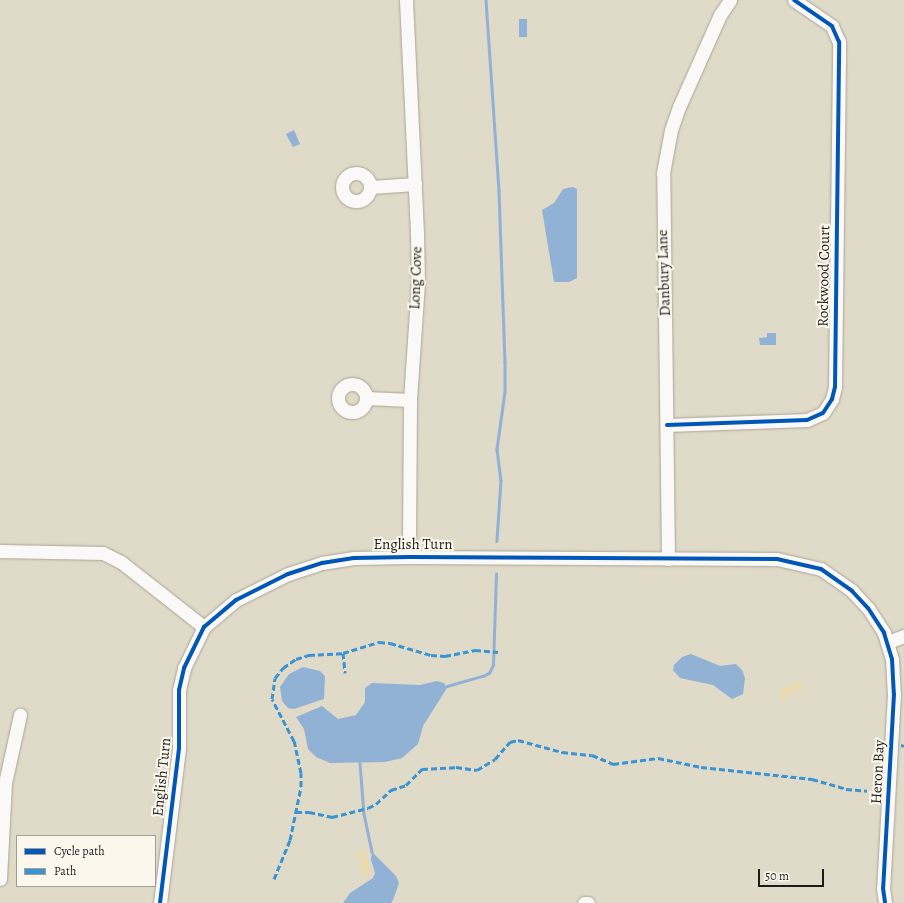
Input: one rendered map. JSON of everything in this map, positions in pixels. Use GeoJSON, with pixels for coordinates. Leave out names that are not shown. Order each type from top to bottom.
{"type":"FeatureCollection","features":[{"type":"Feature","properties":{"kind":"street","name":"Long Cove"},"geometry":{"type":"LineString","coordinates":[[406,0],[418,282],[410,400],[409,557]]}},
{"type":"Feature","properties":{"kind":"street","name":"Danbury Lane"},"geometry":{"type":"LineString","coordinates":[[668,559],[667,425],[662,196],[666,152],[678,107],[720,15],[730,0]]}},
{"type":"Feature","properties":{"kind":"street","name":"Rockwood Court"},"geometry":{"type":"LineString","coordinates":[[667,425],[807,420],[823,413],[832,399],[835,387],[839,42],[832,26],[794,0]]}},
{"type":"Feature","properties":{"kind":"street"},"geometry":{"type":"LineString","coordinates":[[371,186],[415,184]]}},
{"type":"Feature","properties":{"kind":"street"},"geometry":{"type":"LineString","coordinates":[[366,398],[410,400]]}},
{"type":"Feature","properties":{"kind":"street"},"geometry":{"type":"LineString","coordinates":[[0,551],[103,553],[122,562],[204,627]]}},
{"type":"Feature","properties":{"kind":"street","name":"English Turn"},"geometry":{"type":"LineString","coordinates":[[160,903],[179,748],[179,690],[184,668],[204,627],[236,600],[288,574],[322,563],[354,558],[777,559],[821,569],[852,591],[868,608],[888,642]]}},
{"type":"Feature","properties":{"kind":"street"},"geometry":{"type":"LineString","coordinates":[[888,642],[904,636]]}},
{"type":"Feature","properties":{"kind":"street","name":"Heron Bay"},"geometry":{"type":"LineString","coordinates":[[885,903],[883,888],[894,694],[888,642]]}},
{"type":"Feature","properties":{"kind":"street"},"geometry":{"type":"LineString","coordinates":[[0,879],[5,783],[20,715]]}},
{"type":"Feature","properties":{"kind":"sand"},"geometry":{"type":"Polygon","coordinates":[[[796,682],[801,683],[803,690],[790,694],[785,700],[780,701],[782,687],[790,687],[796,682]]]}},
{"type":"Feature","properties":{"kind":"sand"},"geometry":{"type":"Polygon","coordinates":[[[364,850],[367,854],[370,872],[366,877],[361,874],[364,869],[359,867],[362,859],[356,858],[356,855],[364,850]]]}},
{"type":"Feature","properties":{"kind":"water"},"geometry":{"type":"Polygon","coordinates":[[[519,19],[527,19],[527,37],[519,37],[519,19]]]}},
{"type":"Feature","properties":{"kind":"water"},"geometry":{"type":"Polygon","coordinates":[[[294,130],[300,144],[293,147],[286,134],[294,130]]]}},
{"type":"Feature","properties":{"kind":"water"},"geometry":{"type":"Polygon","coordinates":[[[573,187],[577,189],[577,278],[569,282],[554,282],[542,210],[554,203],[563,189],[573,187]]]}},
{"type":"Feature","properties":{"kind":"water"},"geometry":{"type":"Polygon","coordinates":[[[767,333],[776,333],[776,345],[760,345],[759,338],[767,337],[767,333]]]}},
{"type":"Feature","properties":{"kind":"water"},"geometry":{"type":"Polygon","coordinates":[[[691,654],[720,666],[736,664],[742,670],[745,678],[743,694],[732,699],[713,685],[680,678],[673,670],[674,665],[682,657],[691,654]]]}},
{"type":"Feature","properties":{"kind":"water"},"geometry":{"type":"Polygon","coordinates":[[[303,667],[320,671],[325,676],[324,699],[294,709],[288,708],[282,701],[280,687],[289,674],[303,667]]]}},
{"type":"Feature","properties":{"kind":"water"},"geometry":{"type":"Polygon","coordinates":[[[437,681],[444,683],[447,688],[423,726],[418,744],[402,758],[385,762],[330,763],[316,757],[308,749],[304,729],[296,717],[322,706],[338,719],[356,715],[365,702],[365,688],[372,683],[420,685],[437,681]]]}},
{"type":"Feature","properties":{"kind":"water"},"geometry":{"type":"Polygon","coordinates":[[[372,852],[396,876],[399,883],[393,900],[391,903],[343,903],[350,893],[373,878],[375,873],[371,860],[372,852]]]}},
{"type":"Feature","properties":{"kind":"waterway"},"geometry":{"type":"LineString","coordinates":[[486,0],[499,191],[505,362],[505,392],[497,449],[501,480],[497,541]]}},
{"type":"Feature","properties":{"kind":"waterway"},"geometry":{"type":"LineString","coordinates":[[447,686],[483,676],[489,673],[493,665],[496,574]]}},
{"type":"Feature","properties":{"kind":"waterway"},"geometry":{"type":"LineString","coordinates":[[360,763],[364,814],[372,852]]}},
{"type":"Feature","properties":{"kind":"marked path"},"geometry":{"type":"LineString","coordinates":[[274,879],[290,840],[301,787],[301,773],[294,741],[272,699],[275,678],[283,668],[296,659],[309,655],[343,653],[379,642],[390,643],[431,655],[445,656],[475,650],[498,652]]}},
{"type":"Feature","properties":{"kind":"marked path"},"geometry":{"type":"LineString","coordinates":[[343,653],[345,673]]}},
{"type":"Feature","properties":{"kind":"marked path"},"geometry":{"type":"LineString","coordinates":[[296,812],[309,812],[332,817],[368,808],[376,804],[391,790],[406,785],[422,769],[456,767],[477,770],[495,759],[510,742],[518,740],[562,752],[592,755],[613,764],[658,758],[701,767],[812,779],[846,789],[867,791]]}},
{"type":"Feature","properties":{"kind":"cycle path"},"geometry":{"type":"LineString","coordinates":[[667,425],[807,420],[823,413],[832,399],[835,387],[839,42],[832,26],[794,0]]}},
{"type":"Feature","properties":{"kind":"cycle path"},"geometry":{"type":"LineString","coordinates":[[160,903],[179,748],[179,690],[184,668],[204,627],[236,600],[288,574],[322,563],[354,558],[409,557],[777,559],[821,569],[852,591],[868,608],[884,633],[892,659],[894,694],[883,888],[885,903]]}}]}
